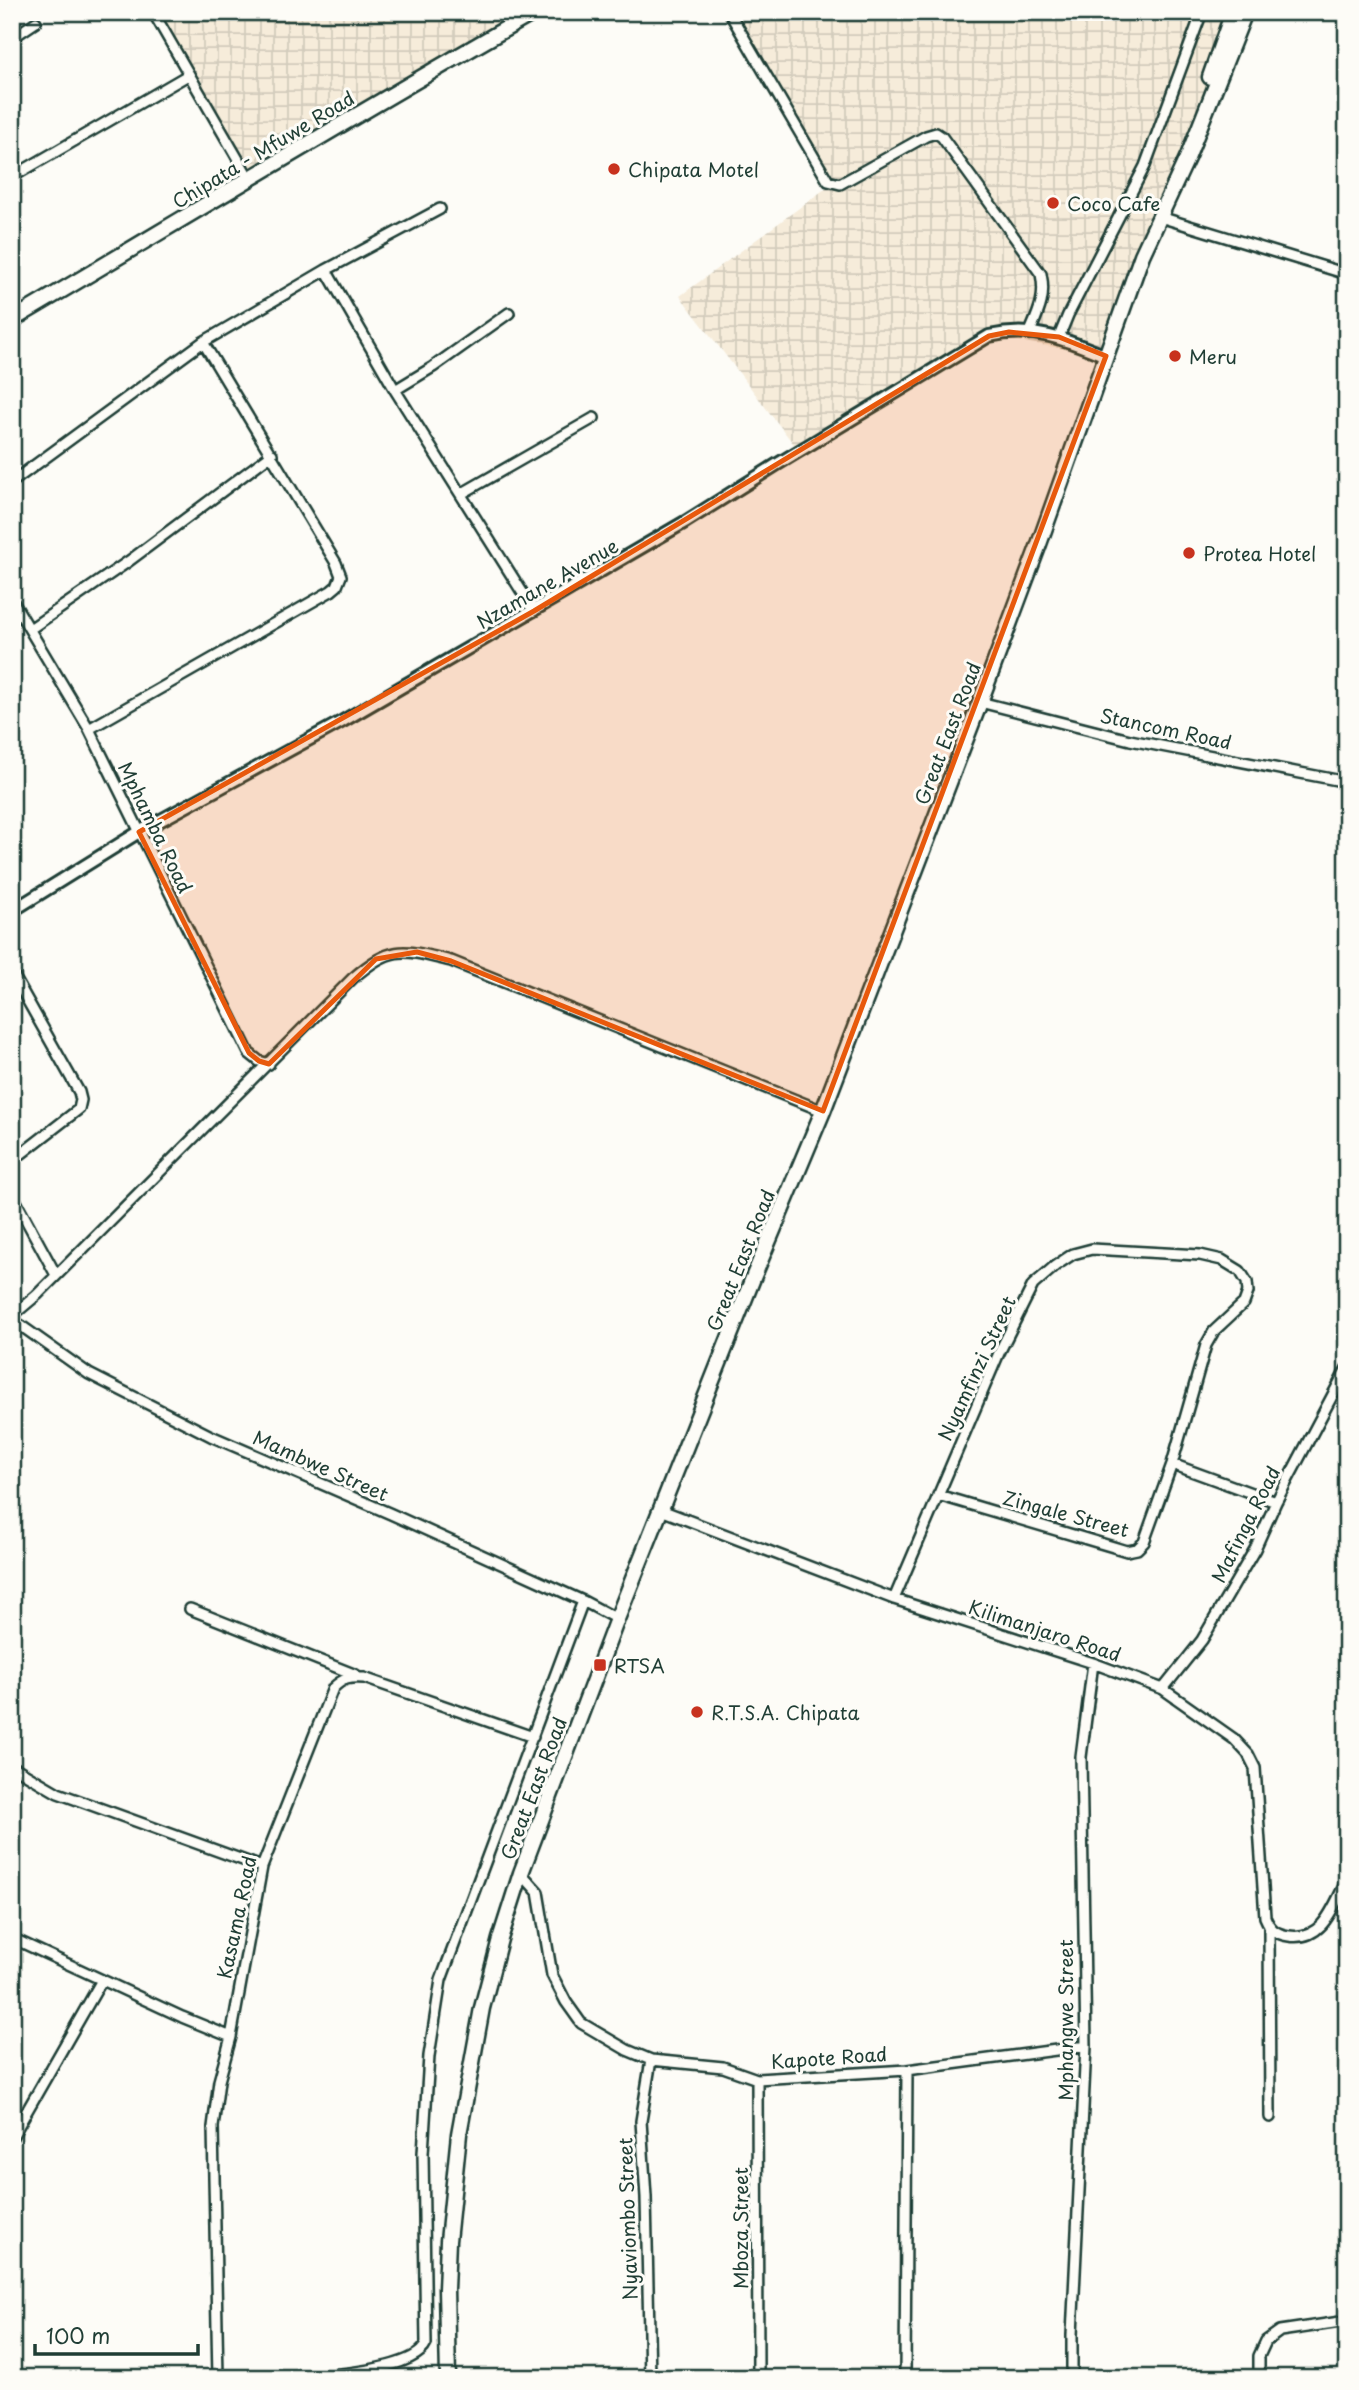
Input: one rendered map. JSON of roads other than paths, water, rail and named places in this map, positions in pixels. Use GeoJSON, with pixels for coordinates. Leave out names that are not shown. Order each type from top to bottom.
{"type":"FeatureCollection","features":[{"type":"Feature","properties":{"kind":"main road","name":"Chipata - Mfuwe Road"},"geometry":{"type":"LineString","coordinates":[[12,320],[250,180],[349,118],[535,12]]}},
{"type":"Feature","properties":{"kind":"main road","name":"Great East Road"},"geometry":{"type":"LineString","coordinates":[[1175,181],[1233,12]]}},
{"type":"Feature","properties":{"kind":"main road","name":"Great East Road"},"geometry":{"type":"LineString","coordinates":[[448,2378],[448,2241],[459,2134],[482,2008],[521,1873],[617,1619],[758,1265],[823,1111],[980,702],[1142,255],[1192,147],[1245,12]]}},
{"type":"Feature","properties":{"kind":"street"},"geometry":{"type":"LineString","coordinates":[[153,12],[250,180]]}},
{"type":"Feature","properties":{"kind":"street"},"geometry":{"type":"LineString","coordinates":[[729,12],[828,181],[840,184],[926,136],[936,133],[942,137],[1041,274],[1043,302],[1030,332]]}},
{"type":"Feature","properties":{"kind":"street"},"geometry":{"type":"LineString","coordinates":[[1059,337],[1145,166],[1202,12]]}},
{"type":"Feature","properties":{"kind":"street"},"geometry":{"type":"LineString","coordinates":[[12,38],[36,22]]}},
{"type":"Feature","properties":{"kind":"street"},"geometry":{"type":"LineString","coordinates":[[12,177],[188,75]]}},
{"type":"Feature","properties":{"kind":"street"},"geometry":{"type":"LineString","coordinates":[[12,482],[203,342],[326,270],[440,209]]}},
{"type":"Feature","properties":{"kind":"street"},"geometry":{"type":"LineString","coordinates":[[1160,217],[1347,274]]}},
{"type":"Feature","properties":{"kind":"street"},"geometry":{"type":"LineString","coordinates":[[326,270],[395,390],[534,611]]}},
{"type":"Feature","properties":{"kind":"street"},"geometry":{"type":"LineString","coordinates":[[395,390],[433,367],[509,313]]}},
{"type":"Feature","properties":{"kind":"street","name":"Nzamane Avenue"},"geometry":{"type":"LineString","coordinates":[[12,911],[139,832],[342,722],[534,611],[989,336],[1030,332],[1059,337],[1106,356]]}},
{"type":"Feature","properties":{"kind":"street"},"geometry":{"type":"LineString","coordinates":[[89,729],[331,591],[337,586],[341,576],[272,454],[203,342]]}},
{"type":"Feature","properties":{"kind":"street"},"geometry":{"type":"LineString","coordinates":[[461,494],[594,418]]}},
{"type":"Feature","properties":{"kind":"street"},"geometry":{"type":"LineString","coordinates":[[30,629],[129,561],[272,454]]}},
{"type":"Feature","properties":{"kind":"street","name":"Mphamba Road"},"geometry":{"type":"LineString","coordinates":[[12,600],[89,729],[249,1053],[259,1061],[269,1064]]}},
{"type":"Feature","properties":{"kind":"street","name":"Stancom Road"},"geometry":{"type":"LineString","coordinates":[[980,702],[1130,740],[1347,782]]}},
{"type":"Feature","properties":{"kind":"street"},"geometry":{"type":"LineString","coordinates":[[12,1316],[353,978],[376,959],[393,952],[417,952],[451,961],[823,1111]]}},
{"type":"Feature","properties":{"kind":"street"},"geometry":{"type":"LineString","coordinates":[[12,973],[81,1100],[79,1109],[12,1161]]}},
{"type":"Feature","properties":{"kind":"street"},"geometry":{"type":"LineString","coordinates":[[12,1194],[56,1275]]}},
{"type":"Feature","properties":{"kind":"street","name":"Nyamfinzi Street"},"geometry":{"type":"LineString","coordinates":[[894,1599],[999,1353],[1033,1285],[1073,1254],[1092,1249],[1200,1255],[1222,1260],[1240,1271],[1247,1282],[1248,1292],[1244,1303],[1214,1331],[1206,1345],[1172,1464]]}},
{"type":"Feature","properties":{"kind":"street","name":"Mambwe Street"},"geometry":{"type":"LineString","coordinates":[[20,1325],[89,1374],[211,1436],[583,1601],[617,1619]]}},
{"type":"Feature","properties":{"kind":"street","name":"Mafinga Road"},"geometry":{"type":"LineString","coordinates":[[1163,1689],[1202,1640],[1255,1549],[1276,1502],[1347,1368]]}},
{"type":"Feature","properties":{"kind":"street"},"geometry":{"type":"LineString","coordinates":[[1172,1464],[1276,1502]]}},
{"type":"Feature","properties":{"kind":"street","name":"Zingale Street"},"geometry":{"type":"LineString","coordinates":[[938,1495],[1127,1551],[1138,1549],[1144,1542],[1172,1464]]}},
{"type":"Feature","properties":{"kind":"street","name":"Kilimanjaro Road"},"geometry":{"type":"LineString","coordinates":[[661,1510],[894,1599],[1093,1663],[1163,1689],[1234,1739],[1248,1754],[1255,1768],[1265,1917],[1269,1927]]}},
{"type":"Feature","properties":{"kind":"street"},"geometry":{"type":"LineString","coordinates":[[299,2378],[346,2375],[401,2361],[418,2355],[426,2344],[423,2153],[429,2056],[439,1993],[445,1969],[583,1601]]}},
{"type":"Feature","properties":{"kind":"street"},"geometry":{"type":"LineString","coordinates":[[190,1609],[364,1678],[533,1737]]}},
{"type":"Feature","properties":{"kind":"street","name":"Mphangwe Street"},"geometry":{"type":"LineString","coordinates":[[1072,2378],[1086,2046],[1081,1757],[1093,1663]]}},
{"type":"Feature","properties":{"kind":"street","name":"Kasama Road"},"geometry":{"type":"LineString","coordinates":[[218,2378],[213,2127],[219,2081],[231,2037],[261,1867],[332,1688],[341,1679],[364,1678]]}},
{"type":"Feature","properties":{"kind":"street"},"geometry":{"type":"LineString","coordinates":[[12,1766],[58,1793],[261,1867]]}},
{"type":"Feature","properties":{"kind":"street","name":"Kapote Road"},"geometry":{"type":"LineString","coordinates":[[521,1873],[538,1892],[552,1975],[566,2002],[581,2022],[627,2050],[651,2060],[723,2067],[757,2079],[907,2070],[905,2378]]}},
{"type":"Feature","properties":{"kind":"street"},"geometry":{"type":"LineString","coordinates":[[1269,1927],[1277,1934],[1291,1937],[1310,1935],[1318,1930],[1347,1881]]}},
{"type":"Feature","properties":{"kind":"street"},"geometry":{"type":"LineString","coordinates":[[1269,1927],[1270,2117]]}},
{"type":"Feature","properties":{"kind":"street"},"geometry":{"type":"LineString","coordinates":[[12,1938],[231,2037]]}},
{"type":"Feature","properties":{"kind":"street"},"geometry":{"type":"LineString","coordinates":[[12,2137],[102,1980]]}},
{"type":"Feature","properties":{"kind":"street"},"geometry":{"type":"LineString","coordinates":[[907,2070],[1086,2046]]}},
{"type":"Feature","properties":{"kind":"street","name":"Nyaviombo Street"},"geometry":{"type":"LineString","coordinates":[[650,2378],[646,2197],[641,2121],[651,2060]]}},
{"type":"Feature","properties":{"kind":"street","name":"Mboza Street"},"geometry":{"type":"LineString","coordinates":[[757,2079],[758,2378]]}},
{"type":"Feature","properties":{"kind":"street"},"geometry":{"type":"LineString","coordinates":[[1259,2378],[1259,2356],[1266,2341],[1280,2330],[1347,2321]]}},
{"type":"Feature","properties":{"kind":"place","name":"Chipata Motel"},"geometry":{"type":"Point","coordinates":[614,169]}},
{"type":"Feature","properties":{"kind":"place","name":"Coco Cafe"},"geometry":{"type":"Point","coordinates":[1053,203]}},
{"type":"Feature","properties":{"kind":"place","name":"Meru"},"geometry":{"type":"Point","coordinates":[1175,356]}},
{"type":"Feature","properties":{"kind":"place","name":"Protea Hotel"},"geometry":{"type":"Point","coordinates":[1189,553]}},
{"type":"Feature","properties":{"kind":"place","name":"RTSA"},"geometry":{"type":"Point","coordinates":[600,1665]}},
{"type":"Feature","properties":{"kind":"place","name":"R.T.S.A. Chipata"},"geometry":{"type":"Point","coordinates":[697,1712]}}]}
